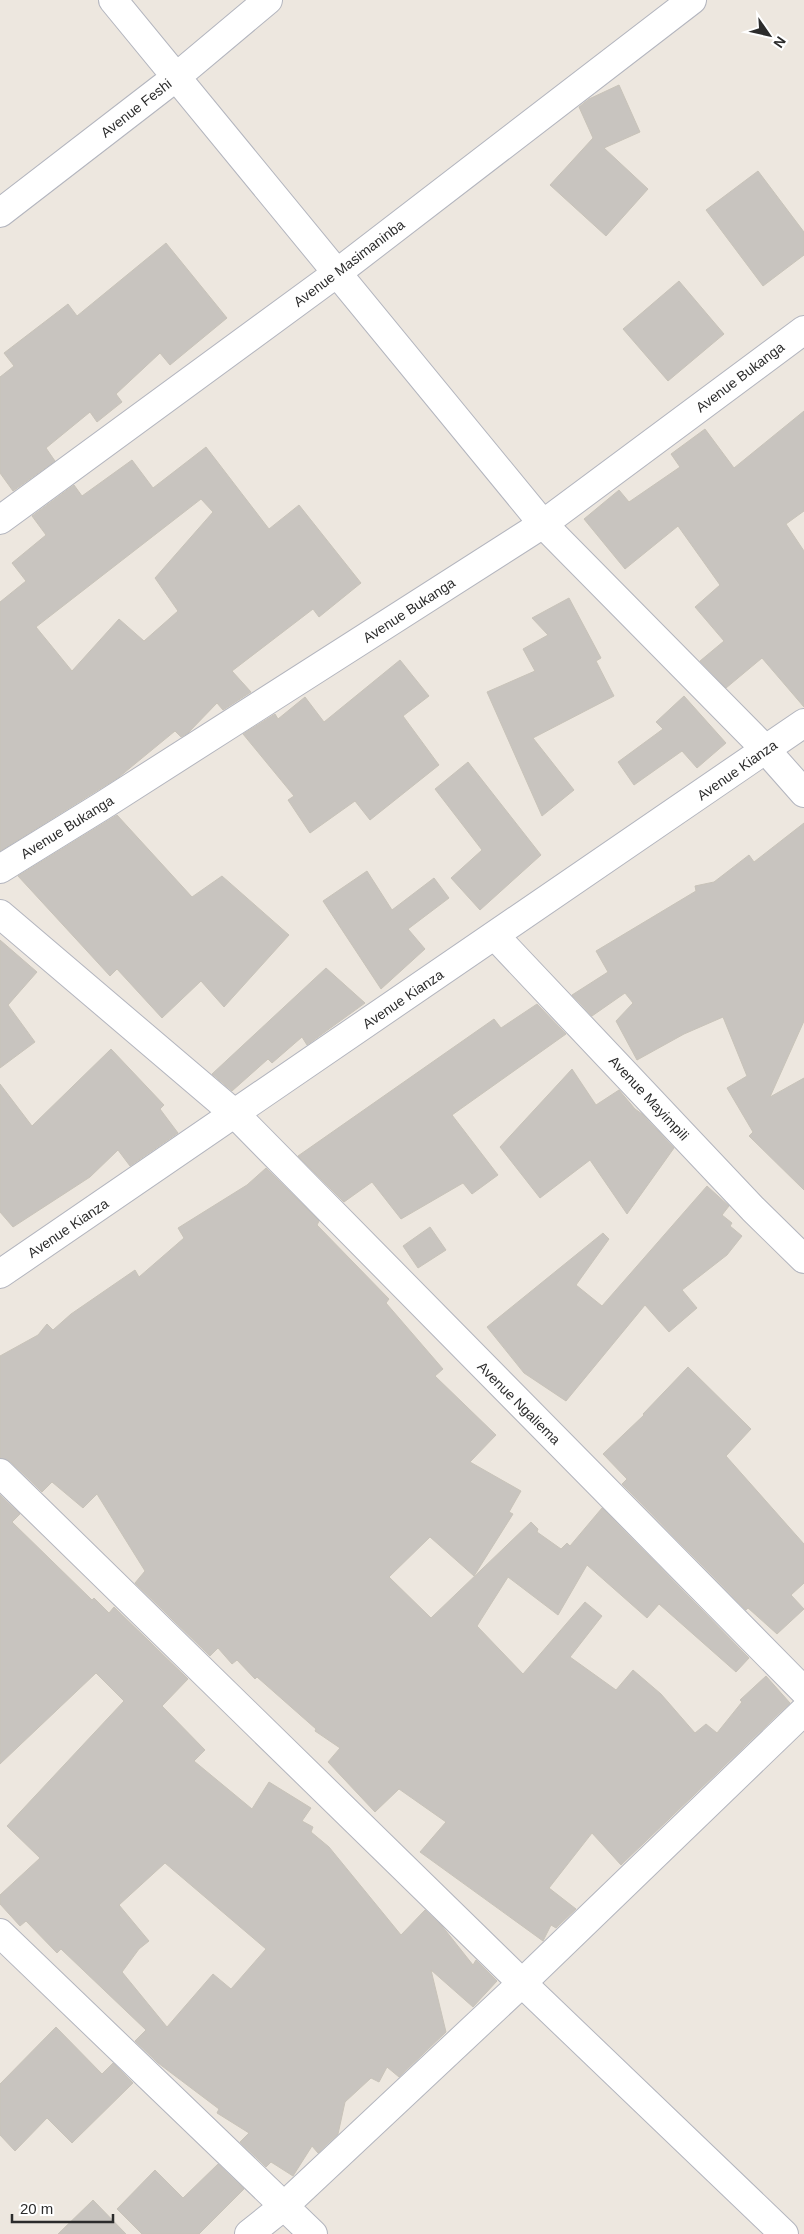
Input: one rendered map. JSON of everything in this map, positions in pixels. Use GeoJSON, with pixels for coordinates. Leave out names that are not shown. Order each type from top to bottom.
{"type":"FeatureCollection","features":[{"type":"Feature","properties":{"kind":"street"},"geometry":{"type":"LineString","coordinates":[[113,0],[175,78],[543,524],[766,750],[804,793]]}},
{"type":"Feature","properties":{"kind":"street","name":"Avenue Feshi"},"geometry":{"type":"LineString","coordinates":[[0,212],[175,78],[268,0]]}},
{"type":"Feature","properties":{"kind":"street","name":"Avenue Masimaninba"},"geometry":{"type":"LineString","coordinates":[[0,520],[337,273],[692,0]]}},
{"type":"Feature","properties":{"kind":"street","name":"Avenue Bukanga"},"geometry":{"type":"LineString","coordinates":[[0,869],[102,806],[543,524],[804,330]]}},
{"type":"Feature","properties":{"kind":"street","name":"Avenue Kianza"},"geometry":{"type":"LineString","coordinates":[[0,1274],[804,723]]}},
{"type":"Feature","properties":{"kind":"street","name":"Avenue Ngaliema"},"geometry":{"type":"LineString","coordinates":[[0,914],[235,1114],[804,1691]]}},
{"type":"Feature","properties":{"kind":"street","name":"Avenue Mayimpili"},"geometry":{"type":"LineString","coordinates":[[495,936],[753,1210],[804,1259]]}},
{"type":"Feature","properties":{"kind":"street"},"geometry":{"type":"LineString","coordinates":[[0,1473],[522,1983],[784,2234]]}},
{"type":"Feature","properties":{"kind":"street"},"geometry":{"type":"LineString","coordinates":[[249,2234],[284,2206],[522,1983],[804,1712]]}},
{"type":"Feature","properties":{"kind":"street"},"geometry":{"type":"LineString","coordinates":[[0,1933],[314,2234]]}},
{"type":"Feature","properties":{"kind":"building"},"geometry":{"type":"Polygon","coordinates":[[[619,85],[640,132],[604,148],[648,189],[606,236],[550,185],[593,138],[579,107],[589,99],[619,85]]]}},
{"type":"Feature","properties":{"kind":"building"},"geometry":{"type":"Polygon","coordinates":[[[758,171],[804,232],[804,255],[763,286],[706,210],[758,171]]]}},
{"type":"Feature","properties":{"kind":"building"},"geometry":{"type":"Polygon","coordinates":[[[166,243],[227,318],[170,365],[160,353],[116,394],[122,402],[97,422],[90,412],[46,448],[55,461],[13,491],[0,473],[0,377],[14,366],[4,353],[68,304],[77,316],[166,243]]]}},
{"type":"Feature","properties":{"kind":"building"},"geometry":{"type":"Polygon","coordinates":[[[679,281],[724,334],[668,381],[623,329],[679,281]]]}},
{"type":"Feature","properties":{"kind":"building"},"geometry":{"type":"Polygon","coordinates":[[[804,411],[804,511],[786,524],[804,551],[804,707],[762,658],[726,688],[700,661],[724,641],[695,607],[720,585],[678,526],[625,569],[584,519],[619,490],[629,502],[680,467],[671,454],[705,429],[734,468],[804,411]]]}},
{"type":"Feature","properties":{"kind":"building"},"geometry":{"type":"Polygon","coordinates":[[[206,447],[269,529],[299,505],[361,583],[319,617],[313,609],[232,671],[251,692],[223,710],[217,703],[188,733],[181,737],[175,731],[119,777],[0,851],[0,602],[26,581],[12,563],[46,535],[32,516],[74,485],[82,496],[132,460],[153,488],[206,447]],[[201,499],[36,627],[72,671],[119,619],[144,641],[178,611],[155,578],[213,512],[201,499]]]}},
{"type":"Feature","properties":{"kind":"building"},"geometry":{"type":"Polygon","coordinates":[[[569,598],[601,658],[596,661],[614,696],[533,738],[574,790],[542,816],[487,692],[535,671],[523,649],[548,635],[532,618],[569,598]]]}},
{"type":"Feature","properties":{"kind":"building"},"geometry":{"type":"Polygon","coordinates":[[[400,660],[429,696],[403,716],[439,765],[370,820],[355,801],[310,833],[288,800],[294,796],[243,734],[275,714],[278,719],[305,697],[324,722],[400,660]]]}},
{"type":"Feature","properties":{"kind":"building"},"geometry":{"type":"Polygon","coordinates":[[[684,696],[726,743],[697,768],[682,751],[634,785],[618,762],[663,729],[656,722],[684,696]]]}},
{"type":"Feature","properties":{"kind":"building"},"geometry":{"type":"Polygon","coordinates":[[[468,762],[541,855],[480,910],[451,878],[482,850],[435,789],[468,762]]]}},
{"type":"Feature","properties":{"kind":"building"},"geometry":{"type":"Polygon","coordinates":[[[117,815],[192,897],[222,876],[289,935],[224,1007],[201,981],[162,1018],[117,969],[110,976],[18,876],[117,815]]]}},
{"type":"Feature","properties":{"kind":"building"},"geometry":{"type":"Polygon","coordinates":[[[804,823],[804,1021],[770,1097],[804,1078],[804,1190],[749,1136],[753,1132],[727,1088],[747,1076],[723,1017],[684,1034],[637,1060],[616,1021],[633,1003],[625,993],[592,1016],[572,995],[608,972],[596,951],[696,891],[695,886],[714,882],[749,855],[754,862],[804,823]]]}},
{"type":"Feature","properties":{"kind":"building"},"geometry":{"type":"Polygon","coordinates":[[[367,871],[392,910],[434,878],[449,898],[408,929],[425,949],[381,989],[323,901],[367,871]]]}},
{"type":"Feature","properties":{"kind":"building"},"geometry":{"type":"Polygon","coordinates":[[[0,940],[37,972],[8,1005],[35,1042],[0,1068],[0,940]]]}},
{"type":"Feature","properties":{"kind":"building"},"geometry":{"type":"Polygon","coordinates":[[[326,968],[365,1003],[307,1045],[302,1037],[272,1063],[268,1059],[232,1091],[212,1074],[326,968]]]}},
{"type":"Feature","properties":{"kind":"building"},"geometry":{"type":"Polygon","coordinates":[[[537,1004],[566,1034],[452,1115],[498,1175],[472,1194],[463,1183],[401,1219],[372,1182],[344,1202],[298,1156],[494,1019],[501,1028],[537,1004]]]}},
{"type":"Feature","properties":{"kind":"building"},"geometry":{"type":"Polygon","coordinates":[[[111,1049],[164,1105],[160,1109],[178,1133],[130,1166],[118,1150],[90,1177],[13,1227],[0,1212],[0,1084],[32,1126],[111,1049]]]}},
{"type":"Feature","properties":{"kind":"building"},"geometry":{"type":"Polygon","coordinates":[[[572,1069],[596,1105],[619,1090],[674,1148],[627,1214],[590,1160],[540,1198],[500,1147],[572,1069]]]}},
{"type":"Feature","properties":{"kind":"building"},"geometry":{"type":"Polygon","coordinates":[[[266,1168],[319,1221],[317,1225],[389,1299],[386,1303],[443,1369],[435,1376],[496,1435],[470,1462],[521,1491],[509,1512],[513,1514],[474,1576],[430,1537],[389,1577],[431,1618],[531,1522],[538,1529],[537,1532],[561,1549],[567,1543],[570,1546],[602,1508],[749,1658],[736,1672],[659,1604],[647,1618],[587,1565],[558,1615],[508,1577],[477,1626],[523,1674],[585,1602],[602,1616],[570,1657],[616,1690],[633,1670],[661,1694],[695,1733],[706,1724],[717,1733],[742,1702],[740,1700],[766,1676],[790,1703],[621,1865],[592,1833],[549,1888],[576,1909],[556,1928],[551,1925],[543,1941],[420,1852],[446,1822],[399,1789],[375,1812],[328,1762],[340,1748],[315,1731],[316,1729],[257,1677],[255,1679],[237,1660],[232,1664],[218,1648],[210,1656],[135,1583],[145,1571],[97,1494],[83,1508],[52,1482],[42,1492],[11,1462],[0,1458],[0,1356],[38,1335],[47,1324],[53,1330],[71,1314],[135,1270],[139,1277],[184,1238],[178,1228],[247,1185],[266,1168]]]}},
{"type":"Feature","properties":{"kind":"building"},"geometry":{"type":"Polygon","coordinates":[[[707,1186],[729,1206],[722,1215],[732,1223],[730,1226],[742,1236],[727,1255],[682,1290],[697,1308],[669,1332],[645,1305],[566,1401],[524,1373],[487,1327],[603,1233],[609,1239],[576,1285],[602,1306],[707,1186]]]}},
{"type":"Feature","properties":{"kind":"building"},"geometry":{"type":"Polygon","coordinates":[[[430,1227],[446,1250],[418,1268],[403,1246],[430,1227]]]}},
{"type":"Feature","properties":{"kind":"building"},"geometry":{"type":"Polygon","coordinates":[[[688,1367],[751,1429],[726,1456],[804,1544],[804,1583],[791,1595],[804,1609],[777,1634],[748,1608],[746,1610],[622,1484],[627,1479],[603,1454],[644,1415],[688,1367]]]}},
{"type":"Feature","properties":{"kind":"building"},"geometry":{"type":"Polygon","coordinates":[[[0,1495],[20,1514],[12,1522],[92,1600],[94,1598],[109,1613],[114,1607],[188,1679],[162,1706],[205,1750],[194,1761],[252,1809],[269,1782],[311,1808],[302,1821],[313,1827],[311,1832],[329,1847],[401,1935],[425,1910],[442,1926],[473,1965],[476,1960],[497,1981],[473,2007],[431,1970],[446,2032],[399,2077],[387,2067],[379,2082],[371,2078],[345,2102],[338,2134],[318,2153],[312,2146],[293,2176],[271,2162],[266,2167],[240,2142],[249,2133],[217,2113],[219,2109],[158,2063],[135,2041],[146,2030],[61,1949],[57,1953],[26,1921],[20,1926],[0,1904],[0,1895],[40,1858],[7,1826],[124,1701],[96,1673],[0,1764],[0,1495]],[[165,1863],[119,1905],[149,1941],[139,1949],[122,1972],[167,2027],[213,1974],[231,1989],[266,1949],[165,1863]]]}},
{"type":"Feature","properties":{"kind":"building"},"geometry":{"type":"Polygon","coordinates":[[[56,2027],[102,2074],[113,2063],[133,2083],[72,2143],[47,2118],[15,2151],[0,2135],[0,2084],[56,2027]]]}},
{"type":"Feature","properties":{"kind":"building"},"geometry":{"type":"Polygon","coordinates":[[[218,2164],[244,2189],[199,2234],[142,2234],[117,2209],[155,2170],[183,2198],[218,2164]]]}},
{"type":"Feature","properties":{"kind":"building"},"geometry":{"type":"Polygon","coordinates":[[[93,2200],[126,2234],[58,2234],[93,2200]]]}}]}
